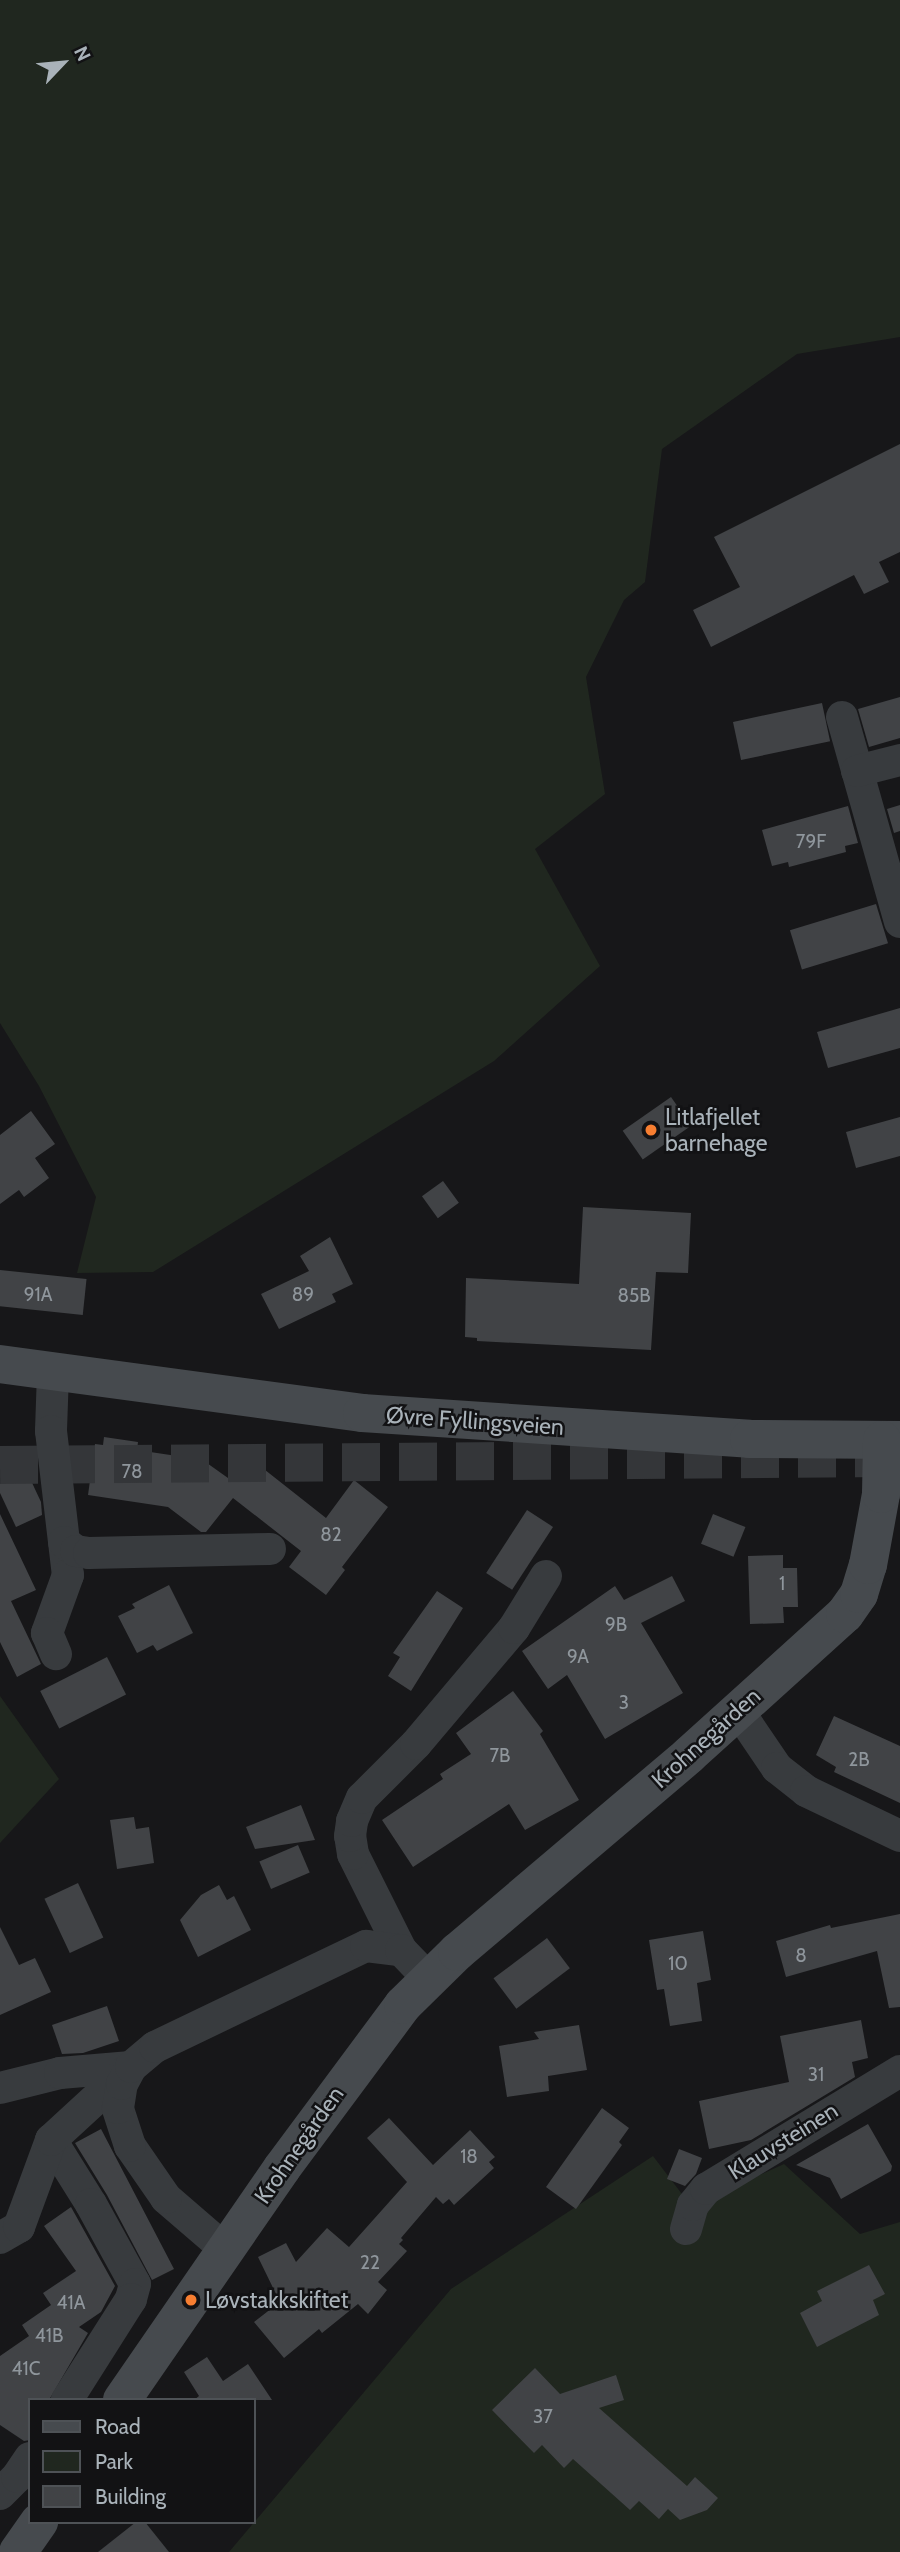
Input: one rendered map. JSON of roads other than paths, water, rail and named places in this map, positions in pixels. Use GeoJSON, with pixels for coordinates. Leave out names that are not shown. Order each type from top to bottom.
{"type":"FeatureCollection","features":[{"type":"Feature","properties":{"kind":"main road","name":"Øvre Fyllingsveien"},"geometry":{"type":"LineString","coordinates":[[0,1364],[362,1413],[736,1438],[891,1440]]}},
{"type":"Feature","properties":{"kind":"main road","name":"Krohnegården"},"geometry":{"type":"LineString","coordinates":[[123,2398],[225,2249],[369,2047],[428,1978],[689,1755],[845,1614],[859,1594],[891,1440]]}},
{"type":"Feature","properties":{"kind":"main road"},"geometry":{"type":"LineString","coordinates":[[18,2552],[37,2524]]}},
{"type":"Feature","properties":{"kind":"street"},"geometry":{"type":"LineString","coordinates":[[842,717],[900,919]]}},
{"type":"Feature","properties":{"kind":"street"},"geometry":{"type":"LineString","coordinates":[[857,771],[900,760]]}},
{"type":"Feature","properties":{"kind":"street"},"geometry":{"type":"LineString","coordinates":[[53,1373],[51,1432],[64,1542],[66,1586],[47,1633],[56,1654]]}},
{"type":"Feature","properties":{"kind":"street"},"geometry":{"type":"LineString","coordinates":[[64,1542],[76,1551],[89,1553],[270,1549]]}},
{"type":"Feature","properties":{"kind":"street"},"geometry":{"type":"LineString","coordinates":[[428,1978],[401,1950],[353,1854],[350,1836],[352,1821],[362,1798],[416,1744],[514,1628],[546,1576]]}},
{"type":"Feature","properties":{"kind":"street"},"geometry":{"type":"LineString","coordinates":[[737,1709],[778,1768],[806,1791],[900,1836]]}},
{"type":"Feature","properties":{"kind":"street"},"geometry":{"type":"LineString","coordinates":[[0,2238],[19,2227],[51,2140],[155,2047],[366,1946],[401,1950]]}},
{"type":"Feature","properties":{"kind":"street"},"geometry":{"type":"LineString","coordinates":[[0,2088],[60,2073],[131,2067]]}},
{"type":"Feature","properties":{"kind":"street"},"geometry":{"type":"LineString","coordinates":[[131,2067],[122,2084],[118,2108],[130,2146],[166,2198],[225,2249]]}},
{"type":"Feature","properties":{"kind":"street","name":"Klauvsteinen"},"geometry":{"type":"LineString","coordinates":[[686,2229],[693,2205],[706,2189],[900,2071]]}},
{"type":"Feature","properties":{"kind":"street"},"geometry":{"type":"LineString","coordinates":[[51,2140],[91,2204],[135,2284],[131,2299],[68,2398]]}},
{"type":"Feature","properties":{"kind":"street"},"geometry":{"type":"LineString","coordinates":[[0,2494],[28,2461]]}},
{"type":"Feature","properties":{"kind":"tunnel"},"geometry":{"type":"LineString","coordinates":[[0,1465],[887,1458]]}},
{"type":"Feature","properties":{"kind":"place","name":"Litlafjellet barnehage"},"geometry":{"type":"Point","coordinates":[651,1130]}},
{"type":"Feature","properties":{"kind":"place","name":"Løvstakkskiftet"},"geometry":{"type":"Point","coordinates":[191,2300]}}]}
